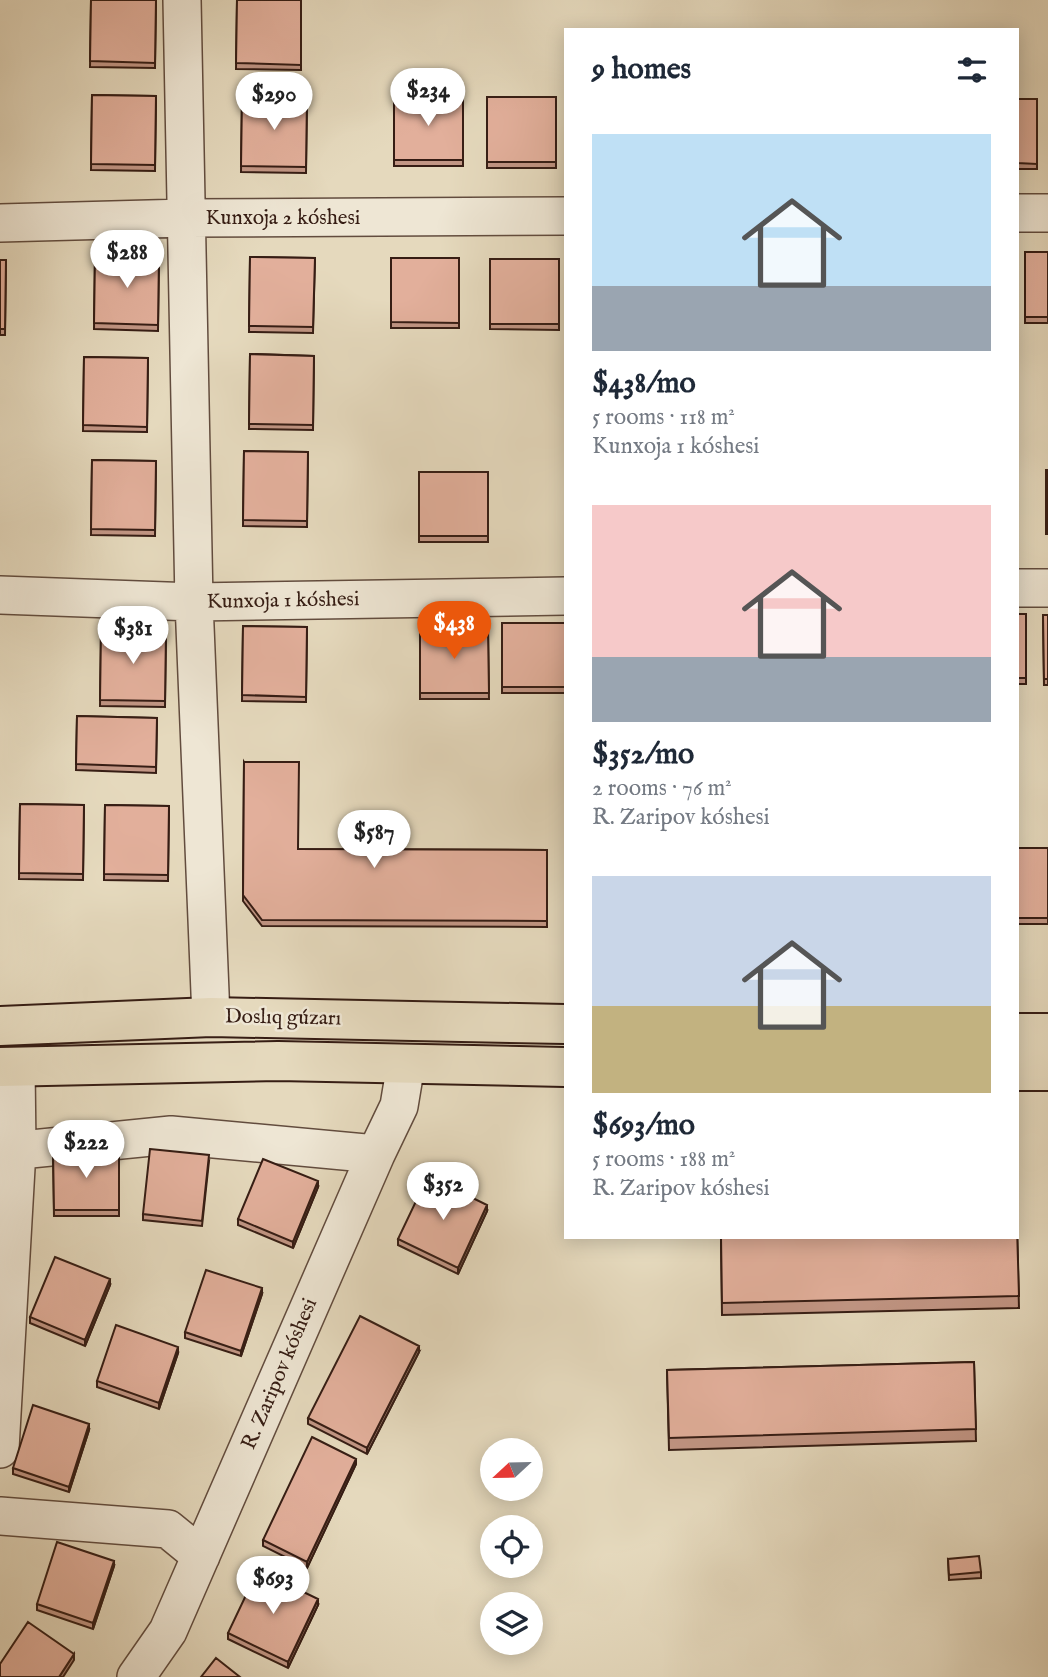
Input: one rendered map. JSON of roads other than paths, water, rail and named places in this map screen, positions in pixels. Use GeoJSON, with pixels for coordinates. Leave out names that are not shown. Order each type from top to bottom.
{"type":"FeatureCollection","features":[{"type":"Feature","properties":{"kind":"main road","name":"Doslıq gúzarı"},"geometry":{"type":"LineString","coordinates":[[0,1026],[211,1017],[564,1024]]}},
{"type":"Feature","properties":{"kind":"main road"},"geometry":{"type":"LineString","coordinates":[[1019,1033],[1048,1033]]}},
{"type":"Feature","properties":{"kind":"main road","name":"Doslıq gúzarı"},"geometry":{"type":"LineString","coordinates":[[8,1067],[278,1061],[564,1067]]}},
{"type":"Feature","properties":{"kind":"main road"},"geometry":{"type":"LineString","coordinates":[[1019,1071],[1048,1071]]}},
{"type":"Feature","properties":{"kind":"street"},"geometry":{"type":"LineString","coordinates":[[182,0],[194,602],[211,1017]]}},
{"type":"Feature","properties":{"kind":"street"},"geometry":{"type":"LineString","coordinates":[[1019,213],[1048,213]]}},
{"type":"Feature","properties":{"kind":"street","name":"Kunxoja 2 kóshesi"},"geometry":{"type":"LineString","coordinates":[[0,223],[186,218],[564,216]]}},
{"type":"Feature","properties":{"kind":"street"},"geometry":{"type":"LineString","coordinates":[[1019,588],[1048,588]]}},
{"type":"Feature","properties":{"kind":"street","name":"Kunxoja 1 kóshesi"},"geometry":{"type":"LineString","coordinates":[[0,595],[194,602],[564,596]]}},
{"type":"Feature","properties":{"kind":"street","name":"R. Zaripov kóshesi"},"geometry":{"type":"LineString","coordinates":[[136,1677],[168,1631],[399,1106],[406,1064]]}},
{"type":"Feature","properties":{"kind":"street"},"geometry":{"type":"LineString","coordinates":[[0,1449],[9,1151],[8,1067]]}},
{"type":"Feature","properties":{"kind":"street"},"geometry":{"type":"LineString","coordinates":[[9,1151],[171,1135],[376,1154]]}},
{"type":"Feature","properties":{"kind":"street"},"geometry":{"type":"LineString","coordinates":[[0,1516],[168,1529],[201,1556]]}}]}
